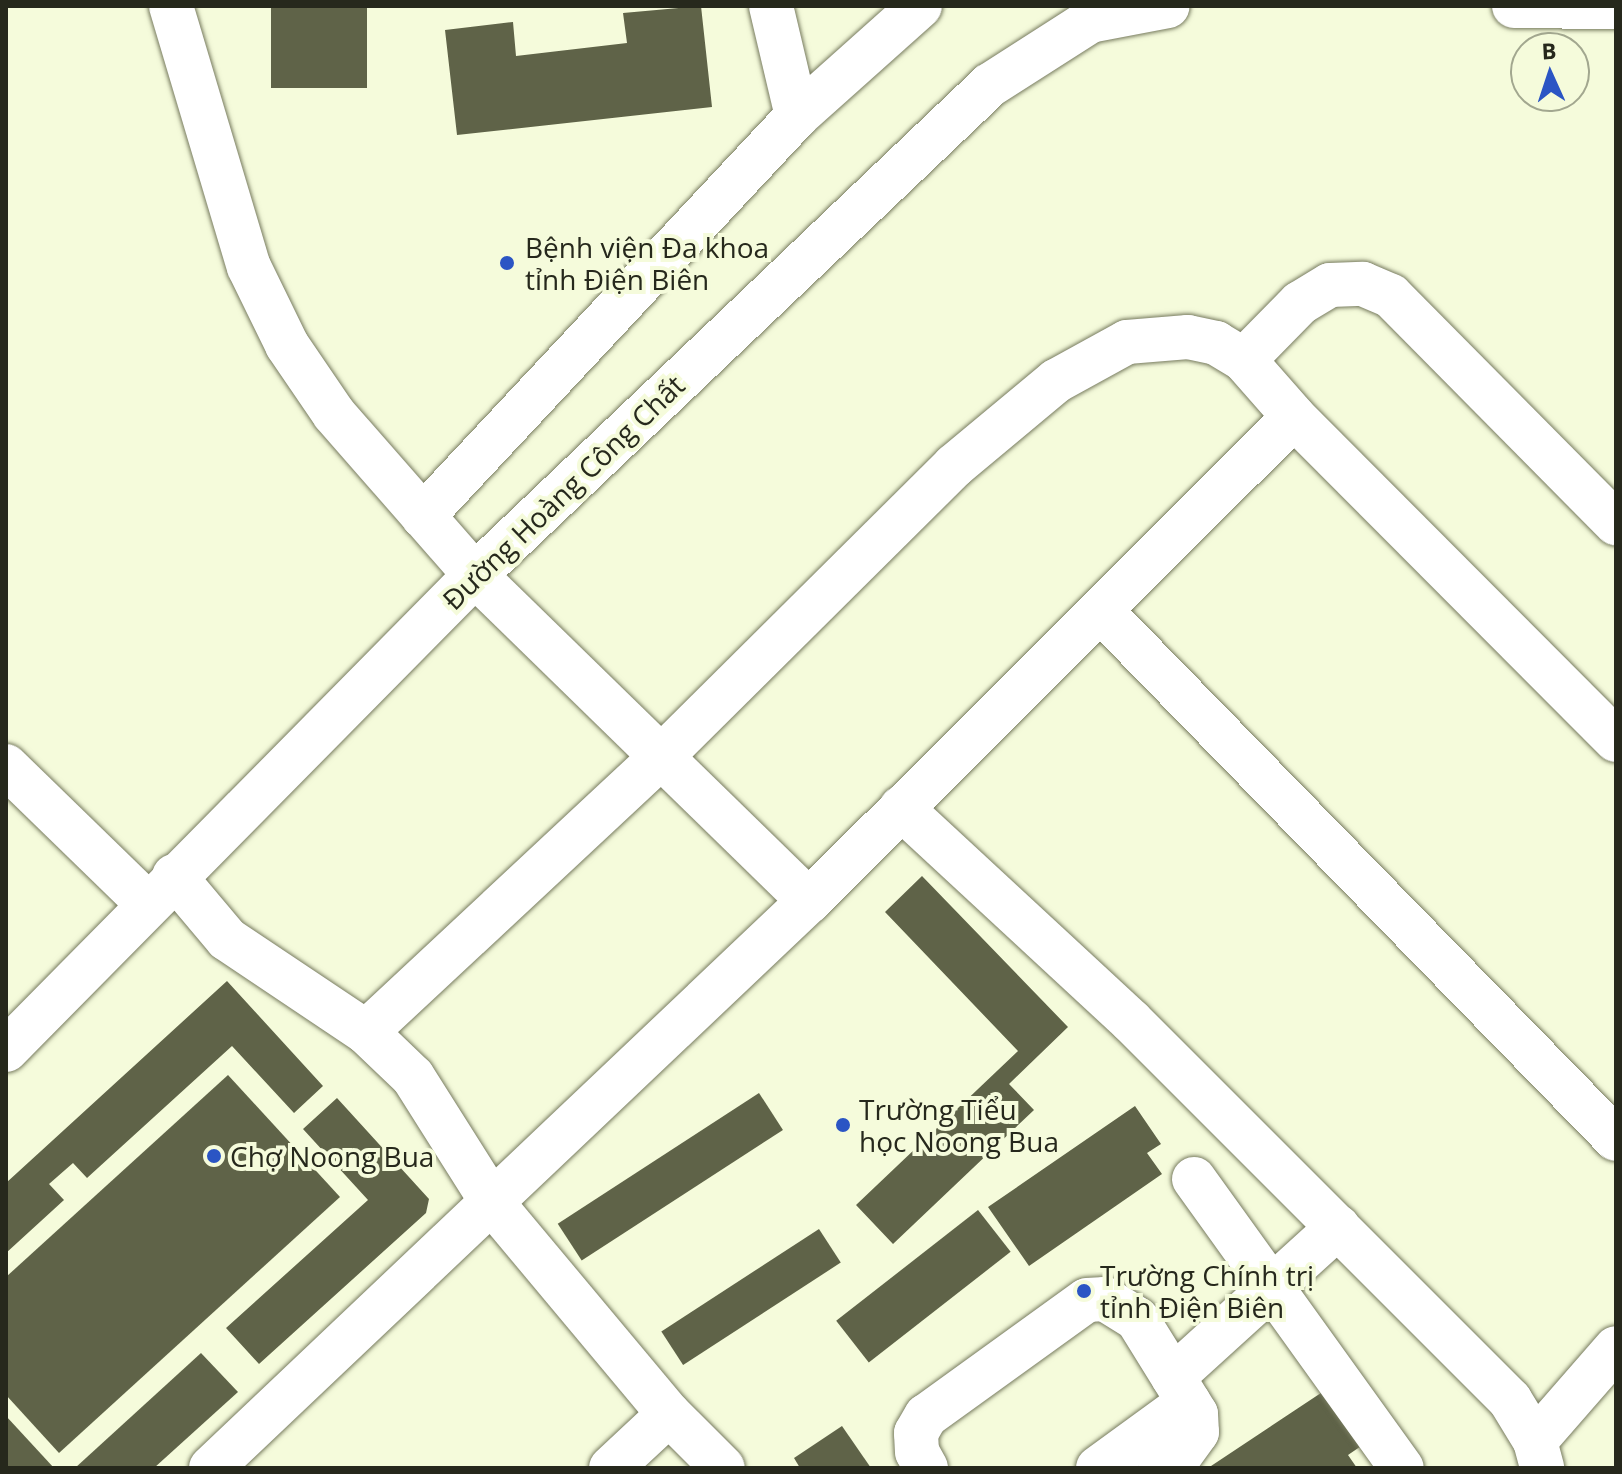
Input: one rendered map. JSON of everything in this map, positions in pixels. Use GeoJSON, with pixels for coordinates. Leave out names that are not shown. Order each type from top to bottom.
{"type":"FeatureCollection","features":[{"type":"Feature","properties":{"kind":"street"},"geometry":{"type":"LineString","coordinates":[[171,6],[249,267],[287,345],[334,414],[475,575],[664,754],[809,901]]}},
{"type":"Feature","properties":{"kind":"street"},"geometry":{"type":"LineString","coordinates":[[771,6],[797,116]]}},
{"type":"Feature","properties":{"kind":"street"},"geometry":{"type":"LineString","coordinates":[[423,516],[797,116],[920,6]]}},
{"type":"Feature","properties":{"kind":"street","name":"Đường Hoàng Công Chất"},"geometry":{"type":"LineString","coordinates":[[6,1050],[161,889],[475,575],[990,85],[1090,21],[1168,6]]}},
{"type":"Feature","properties":{"kind":"street"},"geometry":{"type":"LineString","coordinates":[[1514,6],[1616,7]]}},
{"type":"Feature","properties":{"kind":"street"},"geometry":{"type":"LineString","coordinates":[[1244,360],[1300,303],[1330,285],[1363,284],[1391,296],[1616,523]]}},
{"type":"Feature","properties":{"kind":"street"},"geometry":{"type":"LineString","coordinates":[[366,1032],[664,754],[954,466],[1056,381],[1127,342],[1165,335],[1216,343],[1244,360],[1294,417],[1616,740]]}},
{"type":"Feature","properties":{"kind":"street"},"geometry":{"type":"LineString","coordinates":[[211,1468],[494,1205],[809,901],[1102,612],[1294,417]]}},
{"type":"Feature","properties":{"kind":"street"},"geometry":{"type":"LineString","coordinates":[[1102,612],[1616,1139]]}},
{"type":"Feature","properties":{"kind":"street"},"geometry":{"type":"LineString","coordinates":[[6,766],[227,939],[366,1032],[413,1077],[494,1205],[669,1414],[723,1468]]}},
{"type":"Feature","properties":{"kind":"street"},"geometry":{"type":"LineString","coordinates":[[901,808],[1131,1021],[1510,1400],[1538,1454],[1616,1348]]}},
{"type":"Feature","properties":{"kind":"street"},"geometry":{"type":"LineString","coordinates":[[1194,1179],[1402,1468]]}},
{"type":"Feature","properties":{"kind":"street"},"geometry":{"type":"LineString","coordinates":[[1098,1468],[1181,1389],[1270,1286],[1338,1227]]}},
{"type":"Feature","properties":{"kind":"street"},"geometry":{"type":"LineString","coordinates":[[926,1468],[917,1452],[916,1433],[926,1416],[1087,1300],[1105,1299],[1137,1319],[1181,1389],[1197,1432],[1180,1455],[1160,1468]]}},
{"type":"Feature","properties":{"kind":"street"},"geometry":{"type":"LineString","coordinates":[[611,1468],[669,1414]]}},
{"type":"Feature","properties":{"kind":"building"},"geometry":{"type":"Polygon","coordinates":[[[271,6],[367,6],[367,88],[271,88],[271,6]]]}},
{"type":"Feature","properties":{"kind":"building"},"geometry":{"type":"Polygon","coordinates":[[[701,6],[712,107],[457,135],[445,30],[513,22],[516,56],[627,43],[623,13],[701,6]]]}},
{"type":"Feature","properties":{"kind":"building"},"geometry":{"type":"Polygon","coordinates":[[[922,876],[1068,1027],[1009,1084],[1034,1110],[893,1244],[856,1205],[1018,1051],[885,912],[922,876]]]}},
{"type":"Feature","properties":{"kind":"building"},"geometry":{"type":"Polygon","coordinates":[[[227,981],[323,1086],[294,1113],[232,1046],[87,1178],[73,1163],[49,1184],[64,1200],[6,1253],[6,1183],[227,981]]]}},
{"type":"Feature","properties":{"kind":"building"},"geometry":{"type":"Polygon","coordinates":[[[228,1075],[340,1197],[59,1453],[6,1395],[6,1277],[228,1075]]]}},
{"type":"Feature","properties":{"kind":"building"},"geometry":{"type":"Polygon","coordinates":[[[759,1093],[783,1130],[582,1261],[558,1224],[759,1093]]]}},
{"type":"Feature","properties":{"kind":"building"},"geometry":{"type":"Polygon","coordinates":[[[337,1098],[429,1199],[426,1213],[259,1364],[226,1328],[368,1200],[303,1129],[337,1098]]]}},
{"type":"Feature","properties":{"kind":"building"},"geometry":{"type":"Polygon","coordinates":[[[1135,1106],[1161,1144],[1147,1153],[1162,1174],[1029,1266],[988,1207],[1135,1106]]]}},
{"type":"Feature","properties":{"kind":"building"},"geometry":{"type":"Polygon","coordinates":[[[978,1210],[1011,1252],[869,1363],[836,1321],[978,1210]]]}},
{"type":"Feature","properties":{"kind":"building"},"geometry":{"type":"Polygon","coordinates":[[[819,1229],[841,1263],[683,1365],[661,1331],[819,1229]]]}},
{"type":"Feature","properties":{"kind":"building"},"geometry":{"type":"Polygon","coordinates":[[[201,1353],[238,1392],[154,1468],[75,1468],[201,1353]]]}},
{"type":"Feature","properties":{"kind":"building"},"geometry":{"type":"Polygon","coordinates":[[[1333,1385],[1370,1440],[1348,1455],[1357,1468],[1208,1468],[1333,1385]]]}},
{"type":"Feature","properties":{"kind":"building"},"geometry":{"type":"Polygon","coordinates":[[[6,1416],[54,1468],[6,1468],[6,1416]]]}},
{"type":"Feature","properties":{"kind":"building"},"geometry":{"type":"Polygon","coordinates":[[[842,1426],[871,1468],[800,1468],[794,1458],[842,1426]]]}},
{"type":"Feature","properties":{"kind":"place","name":"Bệnh viện Đa khoa tỉnh Điện Biên"},"geometry":{"type":"Point","coordinates":[507,263]}},
{"type":"Feature","properties":{"kind":"place","name":"Trường Tiểu học Noong Bua"},"geometry":{"type":"Point","coordinates":[843,1125]}},
{"type":"Feature","properties":{"kind":"place","name":"Chợ Noong Bua"},"geometry":{"type":"Point","coordinates":[214,1156]}},
{"type":"Feature","properties":{"kind":"place","name":"Trường Chính trị tỉnh Điện Biên"},"geometry":{"type":"Point","coordinates":[1084,1291]}}]}
